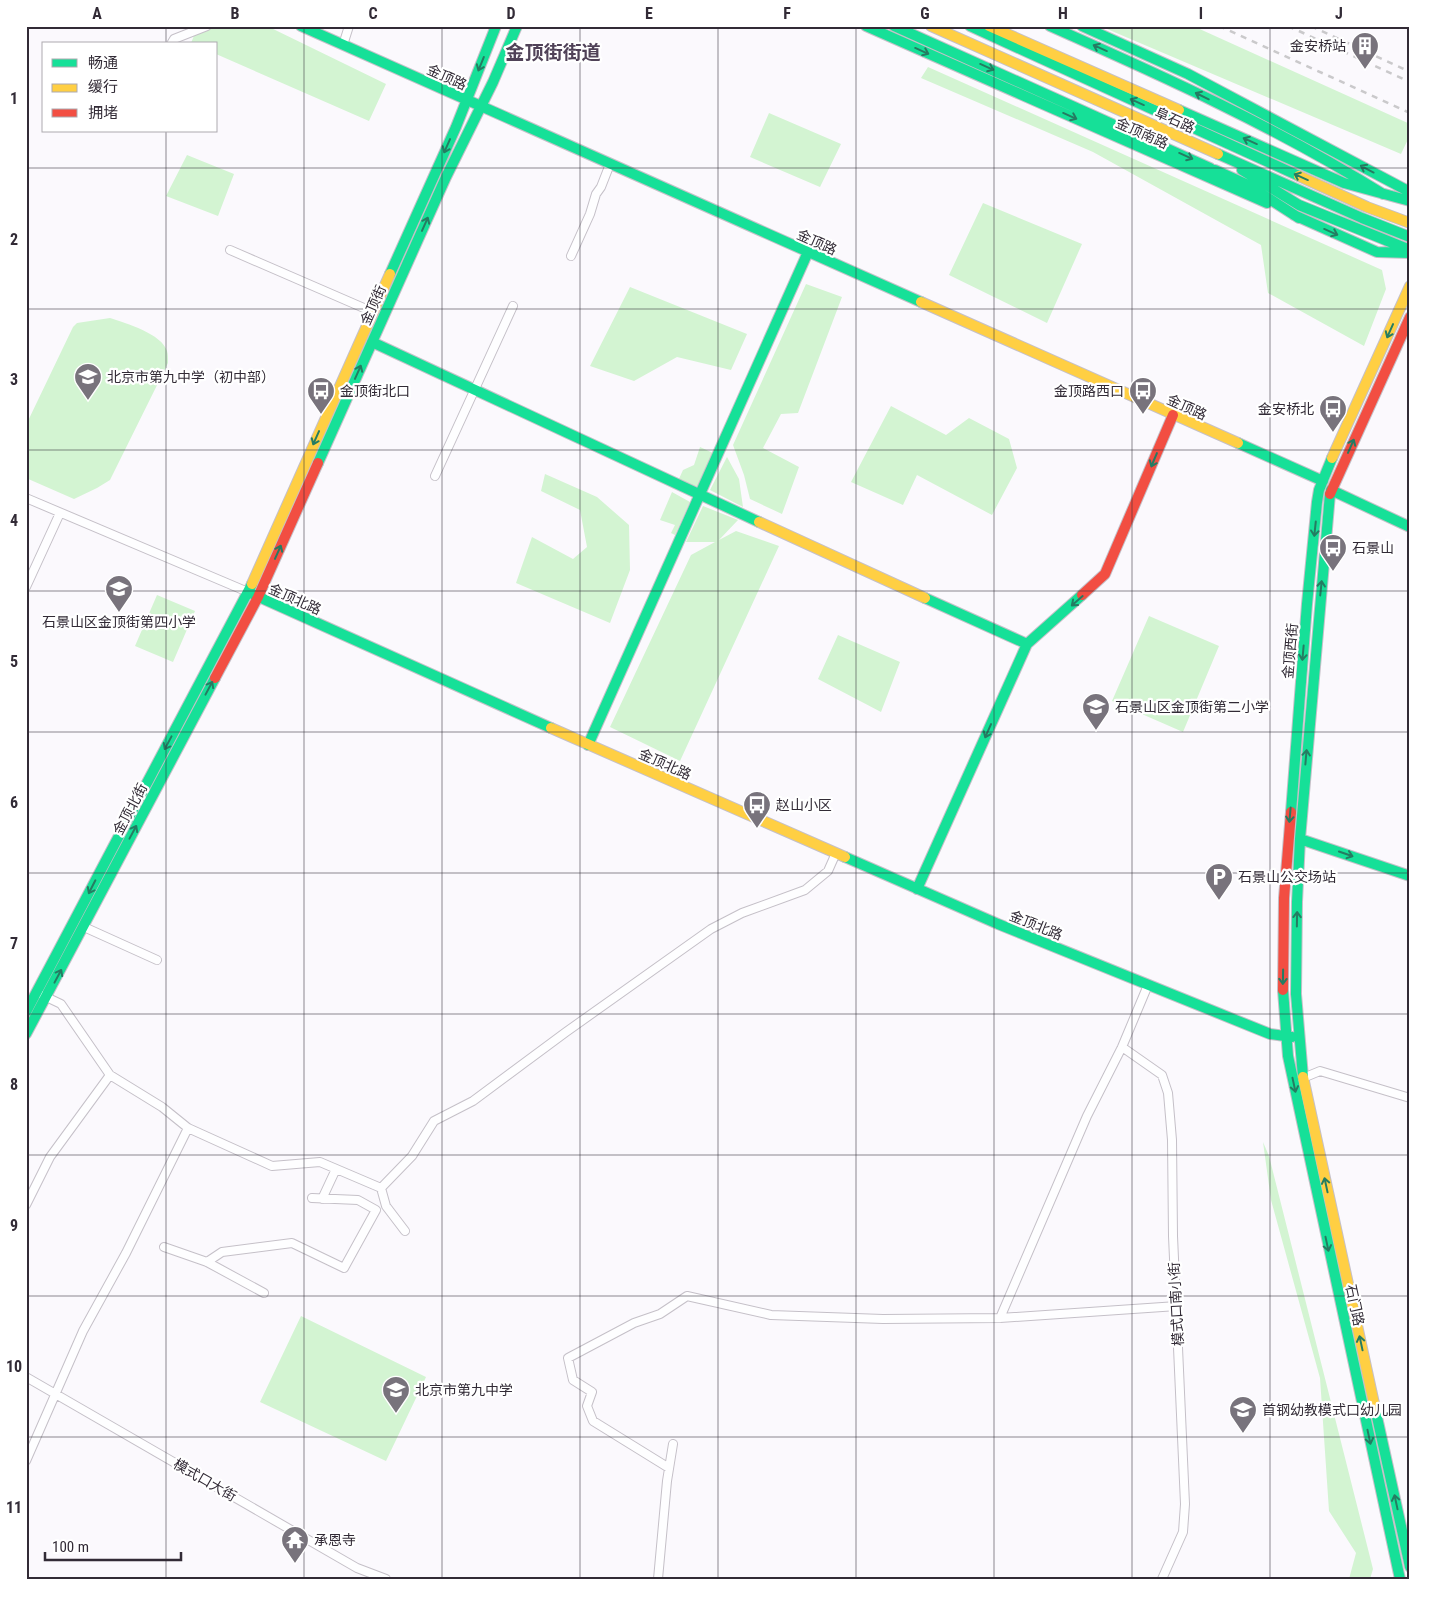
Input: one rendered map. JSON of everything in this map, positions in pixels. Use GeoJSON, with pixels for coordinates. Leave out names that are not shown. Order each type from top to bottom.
{"type":"FeatureCollection","features":[{"type":"Feature","properties":{"kind":"main road","name":"金顶路"},"geometry":{"type":"LineString","coordinates":[[302,26],[466,101],[1322,482]]}},
{"type":"Feature","properties":{"kind":"main road","name":"金顶街"},"geometry":{"type":"LineString","coordinates":[[248,592],[456,127],[496,26]]}},
{"type":"Feature","properties":{"kind":"main road","name":"金顶街"},"geometry":{"type":"LineString","coordinates":[[258,597],[446,177],[493,82],[517,26]]}},
{"type":"Feature","properties":{"kind":"main road","name":"金顶南路"},"geometry":{"type":"LineString","coordinates":[[866,26],[1377,252],[1410,252]]}},
{"type":"Feature","properties":{"kind":"main road"},"geometry":{"type":"LineString","coordinates":[[894,26],[1248,185],[1410,252]]}},
{"type":"Feature","properties":{"kind":"main road","name":"金顶南路"},"geometry":{"type":"LineString","coordinates":[[923,26],[1410,241]]}},
{"type":"Feature","properties":{"kind":"main road","name":"阜石路"},"geometry":{"type":"LineString","coordinates":[[931,26],[1362,218],[1410,237]]}},
{"type":"Feature","properties":{"kind":"main road","name":"阜石路"},"geometry":{"type":"LineString","coordinates":[[970,26],[1358,203],[1410,223]]}},
{"type":"Feature","properties":{"kind":"main road"},"geometry":{"type":"LineString","coordinates":[[989,26],[1344,183],[1410,201]]}},
{"type":"Feature","properties":{"kind":"main road"},"geometry":{"type":"LineString","coordinates":[[1050,26],[1145,68],[1233,111],[1348,172],[1383,194]]}},
{"type":"Feature","properties":{"kind":"main road"},"geometry":{"type":"LineString","coordinates":[[1082,26],[1188,74],[1410,192]]}},
{"type":"Feature","properties":{"kind":"main road"},"geometry":{"type":"LineString","coordinates":[[1230,163],[1299,205]]}},
{"type":"Feature","properties":{"kind":"main road"},"geometry":{"type":"LineString","coordinates":[[1210,168],[1225,184]]}},
{"type":"Feature","properties":{"kind":"main road"},"geometry":{"type":"LineString","coordinates":[[1248,185],[1299,218]]}},
{"type":"Feature","properties":{"kind":"main road"},"geometry":{"type":"LineString","coordinates":[[588,745],[808,252]]}},
{"type":"Feature","properties":{"kind":"main road","name":"金顶西街"},"geometry":{"type":"LineString","coordinates":[[1285,1037],[1283,925],[1288,836],[1317,502],[1322,482],[1410,286]]}},
{"type":"Feature","properties":{"kind":"main road","name":"金顶西街"},"geometry":{"type":"LineString","coordinates":[[1299,1037],[1296,994],[1300,838],[1327,514],[1331,490],[1410,317]]}},
{"type":"Feature","properties":{"kind":"main road"},"geometry":{"type":"LineString","coordinates":[[372,342],[700,495],[1027,644]]}},
{"type":"Feature","properties":{"kind":"main road"},"geometry":{"type":"LineString","coordinates":[[917,889],[1027,644],[1106,574],[1173,415]]}},
{"type":"Feature","properties":{"kind":"main road"},"geometry":{"type":"LineString","coordinates":[[1331,490],[1410,527]]}},
{"type":"Feature","properties":{"kind":"main road","name":"金顶北路"},"geometry":{"type":"LineString","coordinates":[[248,592],[588,745],[998,924],[1270,1034],[1299,1037]]}},
{"type":"Feature","properties":{"kind":"main road","name":"金顶北街"},"geometry":{"type":"LineString","coordinates":[[26,1012],[248,592]]}},
{"type":"Feature","properties":{"kind":"main road","name":"金顶北街"},"geometry":{"type":"LineString","coordinates":[[26,1034],[258,597]]}},
{"type":"Feature","properties":{"kind":"main road"},"geometry":{"type":"LineString","coordinates":[[1300,838],[1410,876]]}},
{"type":"Feature","properties":{"kind":"main road","name":"石门路"},"geometry":{"type":"LineString","coordinates":[[1285,1037],[1324,1231],[1399,1574]]}},
{"type":"Feature","properties":{"kind":"main road","name":"石门路"},"geometry":{"type":"LineString","coordinates":[[1299,1037],[1303,1078],[1410,1567]]}},
{"type":"Feature","properties":{"kind":"street"},"geometry":{"type":"LineString","coordinates":[[172,42],[174,39],[207,26]]}},
{"type":"Feature","properties":{"kind":"street"},"geometry":{"type":"LineString","coordinates":[[343,45],[349,26]]}},
{"type":"Feature","properties":{"kind":"street"},"geometry":{"type":"LineString","coordinates":[[571,256],[610,164]]}},
{"type":"Feature","properties":{"kind":"street"},"geometry":{"type":"LineString","coordinates":[[230,250],[373,312]]}},
{"type":"Feature","properties":{"kind":"street"},"geometry":{"type":"LineString","coordinates":[[435,476],[513,306]]}},
{"type":"Feature","properties":{"kind":"street","name":"金顶北路"},"geometry":{"type":"LineString","coordinates":[[26,498],[248,592]]}},
{"type":"Feature","properties":{"kind":"street"},"geometry":{"type":"LineString","coordinates":[[26,588],[60,513]]}},
{"type":"Feature","properties":{"kind":"street"},"geometry":{"type":"LineString","coordinates":[[381,1188],[412,1156],[434,1122],[473,1101],[711,929],[742,913],[805,890],[828,871],[836,854]]}},
{"type":"Feature","properties":{"kind":"street"},"geometry":{"type":"LineString","coordinates":[[84,927],[157,960]]}},
{"type":"Feature","properties":{"kind":"street"},"geometry":{"type":"LineString","coordinates":[[1000,1318],[1087,1116],[1122,1047],[1148,985]]}},
{"type":"Feature","properties":{"kind":"street"},"geometry":{"type":"LineString","coordinates":[[37,992],[61,1004],[110,1075],[162,1107],[188,1128],[272,1166],[320,1162],[381,1188]]}},
{"type":"Feature","properties":{"kind":"street","name":"模式口南小街"},"geometry":{"type":"LineString","coordinates":[[1122,1047],[1162,1075],[1168,1093],[1172,1140],[1173,1236],[1185,1504],[1183,1532],[1162,1579]]}},
{"type":"Feature","properties":{"kind":"street"},"geometry":{"type":"LineString","coordinates":[[1303,1078],[1320,1071],[1410,1098]]}},
{"type":"Feature","properties":{"kind":"street"},"geometry":{"type":"LineString","coordinates":[[26,1205],[50,1156],[110,1075]]}},
{"type":"Feature","properties":{"kind":"street"},"geometry":{"type":"LineString","coordinates":[[26,1460],[83,1331],[126,1253],[188,1128]]}},
{"type":"Feature","properties":{"kind":"street"},"geometry":{"type":"LineString","coordinates":[[322,1199],[336,1169]]}},
{"type":"Feature","properties":{"kind":"street"},"geometry":{"type":"LineString","coordinates":[[381,1188],[386,1206],[405,1231]]}},
{"type":"Feature","properties":{"kind":"street"},"geometry":{"type":"LineString","coordinates":[[207,1262],[222,1252],[292,1243],[344,1268],[376,1210],[358,1200],[312,1198]]}},
{"type":"Feature","properties":{"kind":"street"},"geometry":{"type":"LineString","coordinates":[[164,1247],[207,1262],[264,1293]]}},
{"type":"Feature","properties":{"kind":"street"},"geometry":{"type":"LineString","coordinates":[[668,1468],[593,1421],[587,1406],[592,1392],[572,1380],[568,1358],[634,1322],[660,1314],[687,1296],[772,1315],[883,1319],[1000,1318],[1177,1306]]}},
{"type":"Feature","properties":{"kind":"street","name":"模式口大街"},"geometry":{"type":"LineString","coordinates":[[26,1377],[357,1568],[386,1579]]}},
{"type":"Feature","properties":{"kind":"street"},"geometry":{"type":"LineString","coordinates":[[658,1579],[668,1468],[673,1444]]}},
{"type":"Feature","properties":{"kind":"street"},"geometry":{"type":"LineString","coordinates":[[1399,1574],[1410,1572]]}},
{"type":"Feature","properties":{"kind":"green space"},"geometry":{"type":"Polygon","coordinates":[[[198,26],[267,26],[386,84],[369,121],[218,55],[218,42],[191,42],[198,26]]]}},
{"type":"Feature","properties":{"kind":"green space"},"geometry":{"type":"Polygon","coordinates":[[[1100,26],[1193,26],[1410,124],[1410,135],[1401,154],[1100,26]]]}},
{"type":"Feature","properties":{"kind":"green space"},"geometry":{"type":"Polygon","coordinates":[[[928,67],[1382,270],[1386,289],[1364,346],[1268,293],[1261,245],[1093,152],[921,78],[928,67]]]}},
{"type":"Feature","properties":{"kind":"green space"},"geometry":{"type":"Polygon","coordinates":[[[769,113],[841,144],[820,187],[750,157],[769,113]]]}},
{"type":"Feature","properties":{"kind":"green space"},"geometry":{"type":"Polygon","coordinates":[[[187,155],[234,174],[218,216],[166,196],[187,155]]]}},
{"type":"Feature","properties":{"kind":"green space"},"geometry":{"type":"Polygon","coordinates":[[[983,203],[1082,244],[1047,323],[949,275],[983,203]]]}},
{"type":"Feature","properties":{"kind":"green space"},"geometry":{"type":"Polygon","coordinates":[[[806,284],[842,297],[798,413],[781,414],[763,448],[799,467],[782,514],[750,499],[733,445],[806,284]]]}},
{"type":"Feature","properties":{"kind":"green space"},"geometry":{"type":"Polygon","coordinates":[[[630,287],[747,334],[731,370],[677,357],[634,381],[590,366],[630,287]]]}},
{"type":"Feature","properties":{"kind":"green space"},"geometry":{"type":"Polygon","coordinates":[[[110,318],[143,330],[158,339],[167,351],[168,363],[110,480],[74,499],[26,478],[26,425],[73,327],[77,323],[110,318]]]}},
{"type":"Feature","properties":{"kind":"green space"},"geometry":{"type":"Polygon","coordinates":[[[891,406],[946,435],[969,418],[1009,439],[1017,468],[992,515],[917,475],[903,505],[851,482],[891,406]]]}},
{"type":"Feature","properties":{"kind":"green space"},"geometry":{"type":"Polygon","coordinates":[[[700,447],[713,453],[698,487],[678,481],[683,470],[694,465],[700,447]]]}},
{"type":"Feature","properties":{"kind":"green space"},"geometry":{"type":"Polygon","coordinates":[[[727,457],[739,479],[743,507],[710,490],[727,457]]]}},
{"type":"Feature","properties":{"kind":"green space"},"geometry":{"type":"Polygon","coordinates":[[[545,474],[597,497],[629,525],[630,570],[610,623],[516,583],[532,537],[573,559],[587,547],[580,510],[541,491],[545,474]]]}},
{"type":"Feature","properties":{"kind":"green space"},"geometry":{"type":"Polygon","coordinates":[[[672,492],[690,502],[675,535],[671,533],[675,525],[660,520],[672,492]]]}},
{"type":"Feature","properties":{"kind":"green space"},"geometry":{"type":"Polygon","coordinates":[[[703,506],[738,520],[719,540],[736,531],[779,546],[680,761],[610,727],[691,555],[715,542],[686,542],[703,506]]]}},
{"type":"Feature","properties":{"kind":"green space"},"geometry":{"type":"Polygon","coordinates":[[[157,595],[195,611],[173,662],[135,646],[157,595]]]}},
{"type":"Feature","properties":{"kind":"green space"},"geometry":{"type":"Polygon","coordinates":[[[1149,616],[1219,646],[1183,732],[1112,701],[1149,616]]]}},
{"type":"Feature","properties":{"kind":"green space"},"geometry":{"type":"Polygon","coordinates":[[[838,635],[900,662],[881,712],[818,679],[838,635]]]}},
{"type":"Feature","properties":{"kind":"green space"},"geometry":{"type":"Polygon","coordinates":[[[1263,1142],[1269,1156],[1373,1569],[1370,1579],[1349,1579],[1356,1553],[1329,1511],[1320,1378],[1271,1200],[1263,1142]]]}},
{"type":"Feature","properties":{"kind":"green space"},"geometry":{"type":"Polygon","coordinates":[[[301,1316],[426,1377],[386,1461],[260,1402],[301,1316]]]}},
{"type":"Feature","properties":{"kind":"railway"},"geometry":{"type":"LineString","coordinates":[[1219,26],[1410,113]]}},
{"type":"Feature","properties":{"kind":"railway"},"geometry":{"type":"LineString","coordinates":[[1288,26],[1410,82]]}},
{"type":"Feature","properties":{"kind":"railway"},"geometry":{"type":"LineString","coordinates":[[1311,26],[1410,72]]}},
{"type":"Feature","properties":{"kind":"traffic: fast"},"geometry":{"type":"LineString","coordinates":[[301,26],[921,302]]}},
{"type":"Feature","properties":{"kind":"traffic: fast"},"geometry":{"type":"LineString","coordinates":[[390,274],[456,127],[496,26]]}},
{"type":"Feature","properties":{"kind":"traffic: fast"},"geometry":{"type":"LineString","coordinates":[[318,463],[446,177],[493,82],[517,26]]}},
{"type":"Feature","properties":{"kind":"traffic: fast"},"geometry":{"type":"LineString","coordinates":[[866,26],[1267,203]]}},
{"type":"Feature","properties":{"kind":"traffic: fast"},"geometry":{"type":"LineString","coordinates":[[894,26],[1210,168],[1225,184]]}},
{"type":"Feature","properties":{"kind":"traffic: fast"},"geometry":{"type":"LineString","coordinates":[[970,26],[1299,176]]}},
{"type":"Feature","properties":{"kind":"traffic: fast"},"geometry":{"type":"LineString","coordinates":[[1050,26],[1220,104],[1303,147],[1383,194]]}},
{"type":"Feature","properties":{"kind":"traffic: fast"},"geometry":{"type":"LineString","coordinates":[[1082,26],[1188,74],[1410,192]]}},
{"type":"Feature","properties":{"kind":"traffic: fast"},"geometry":{"type":"LineString","coordinates":[[1179,110],[1344,183],[1410,201]]}},
{"type":"Feature","properties":{"kind":"traffic: fast"},"geometry":{"type":"LineString","coordinates":[[1218,154],[1362,218],[1410,237]]}},
{"type":"Feature","properties":{"kind":"traffic: fast"},"geometry":{"type":"LineString","coordinates":[[1215,170],[1248,185],[1299,218]]}},
{"type":"Feature","properties":{"kind":"traffic: fast"},"geometry":{"type":"LineString","coordinates":[[1242,170],[1299,205],[1410,250]]}},
{"type":"Feature","properties":{"kind":"traffic: fast"},"geometry":{"type":"LineString","coordinates":[[1294,215],[1377,252],[1410,253]]}},
{"type":"Feature","properties":{"kind":"traffic: fast"},"geometry":{"type":"LineString","coordinates":[[588,745],[808,252]]}},
{"type":"Feature","properties":{"kind":"traffic: fast"},"geometry":{"type":"LineString","coordinates":[[372,342],[759,522]]}},
{"type":"Feature","properties":{"kind":"traffic: fast"},"geometry":{"type":"LineString","coordinates":[[1238,443],[1323,481]]}},
{"type":"Feature","properties":{"kind":"traffic: fast"},"geometry":{"type":"LineString","coordinates":[[1291,812],[1317,502],[1319,490],[1332,458]]}},
{"type":"Feature","properties":{"kind":"traffic: fast"},"geometry":{"type":"LineString","coordinates":[[1331,490],[1410,527]]}},
{"type":"Feature","properties":{"kind":"traffic: fast"},"geometry":{"type":"LineString","coordinates":[[1303,1077],[1296,994],[1297,902],[1300,839],[1330,494]]}},
{"type":"Feature","properties":{"kind":"traffic: fast"},"geometry":{"type":"LineString","coordinates":[[26,1012],[252,584]]}},
{"type":"Feature","properties":{"kind":"traffic: fast"},"geometry":{"type":"LineString","coordinates":[[248,592],[551,728]]}},
{"type":"Feature","properties":{"kind":"traffic: fast"},"geometry":{"type":"LineString","coordinates":[[917,889],[1027,644],[1082,595]]}},
{"type":"Feature","properties":{"kind":"traffic: fast"},"geometry":{"type":"LineString","coordinates":[[925,598],[1027,644]]}},
{"type":"Feature","properties":{"kind":"traffic: fast"},"geometry":{"type":"LineString","coordinates":[[26,1034],[215,678]]}},
{"type":"Feature","properties":{"kind":"traffic: fast"},"geometry":{"type":"LineString","coordinates":[[1300,839],[1410,876]]}},
{"type":"Feature","properties":{"kind":"traffic: fast"},"geometry":{"type":"LineString","coordinates":[[845,857],[998,924],[1270,1034],[1292,1037]]}},
{"type":"Feature","properties":{"kind":"traffic: fast"},"geometry":{"type":"LineString","coordinates":[[1283,990],[1288,1056],[1400,1579]]}},
{"type":"Feature","properties":{"kind":"traffic: fast"},"geometry":{"type":"LineString","coordinates":[[1375,1408],[1410,1567]]}},
{"type":"Feature","properties":{"kind":"traffic: slow"},"geometry":{"type":"LineString","coordinates":[[931,26],[1218,154]]}},
{"type":"Feature","properties":{"kind":"traffic: slow"},"geometry":{"type":"LineString","coordinates":[[989,26],[1179,110]]}},
{"type":"Feature","properties":{"kind":"traffic: slow"},"geometry":{"type":"LineString","coordinates":[[1299,176],[1367,207],[1410,223]]}},
{"type":"Feature","properties":{"kind":"traffic: slow"},"geometry":{"type":"LineString","coordinates":[[252,584],[390,274]]}},
{"type":"Feature","properties":{"kind":"traffic: slow"},"geometry":{"type":"LineString","coordinates":[[1332,458],[1410,286]]}},
{"type":"Feature","properties":{"kind":"traffic: slow"},"geometry":{"type":"LineString","coordinates":[[921,302],[1238,443]]}},
{"type":"Feature","properties":{"kind":"traffic: slow"},"geometry":{"type":"LineString","coordinates":[[759,522],[925,598]]}},
{"type":"Feature","properties":{"kind":"traffic: slow"},"geometry":{"type":"LineString","coordinates":[[551,728],[845,857]]}},
{"type":"Feature","properties":{"kind":"traffic: slow"},"geometry":{"type":"LineString","coordinates":[[1303,1077],[1375,1408]]}},
{"type":"Feature","properties":{"kind":"traffic: jam"},"geometry":{"type":"LineString","coordinates":[[1330,494],[1410,317]]}},
{"type":"Feature","properties":{"kind":"traffic: jam"},"geometry":{"type":"LineString","coordinates":[[1082,595],[1105,574],[1173,415]]}},
{"type":"Feature","properties":{"kind":"traffic: jam"},"geometry":{"type":"LineString","coordinates":[[215,678],[258,597],[318,463]]}},
{"type":"Feature","properties":{"kind":"traffic: jam"},"geometry":{"type":"LineString","coordinates":[[1283,990],[1284,898],[1291,812]]}},
{"type":"Feature","properties":{"kind":"place","name":"金安桥站"},"geometry":{"type":"Point","coordinates":[1365,70]}},
{"type":"Feature","properties":{"kind":"place","name":"北京市第九中学（初中部）"},"geometry":{"type":"Point","coordinates":[88,401]}},
{"type":"Feature","properties":{"kind":"place","name":"金顶街北口"},"geometry":{"type":"Point","coordinates":[321,415]}},
{"type":"Feature","properties":{"kind":"place","name":"金顶路西口"},"geometry":{"type":"Point","coordinates":[1143,415]}},
{"type":"Feature","properties":{"kind":"place","name":"金安桥北"},"geometry":{"type":"Point","coordinates":[1333,433]}},
{"type":"Feature","properties":{"kind":"place","name":"石景山"},"geometry":{"type":"Point","coordinates":[1333,572]}},
{"type":"Feature","properties":{"kind":"place","name":"石景山区金顶街第四小学"},"geometry":{"type":"Point","coordinates":[119,613]}},
{"type":"Feature","properties":{"kind":"place","name":"石景山区金顶街第二小学"},"geometry":{"type":"Point","coordinates":[1096,731]}},
{"type":"Feature","properties":{"kind":"place","name":"赵山小区"},"geometry":{"type":"Point","coordinates":[757,829]}},
{"type":"Feature","properties":{"kind":"place","name":"石景山公交场站"},"geometry":{"type":"Point","coordinates":[1219,901]}},
{"type":"Feature","properties":{"kind":"place","name":"北京市第九中学"},"geometry":{"type":"Point","coordinates":[396,1414]}},
{"type":"Feature","properties":{"kind":"place","name":"首钢幼教模式口幼儿园"},"geometry":{"type":"Point","coordinates":[1243,1434]}},
{"type":"Feature","properties":{"kind":"place","name":"承恩寺"},"geometry":{"type":"Point","coordinates":[295,1564]}},
{"type":"Feature","properties":{"kind":"district","name":"金顶街街道"},"geometry":{"type":"Point","coordinates":[553,52]}}]}
